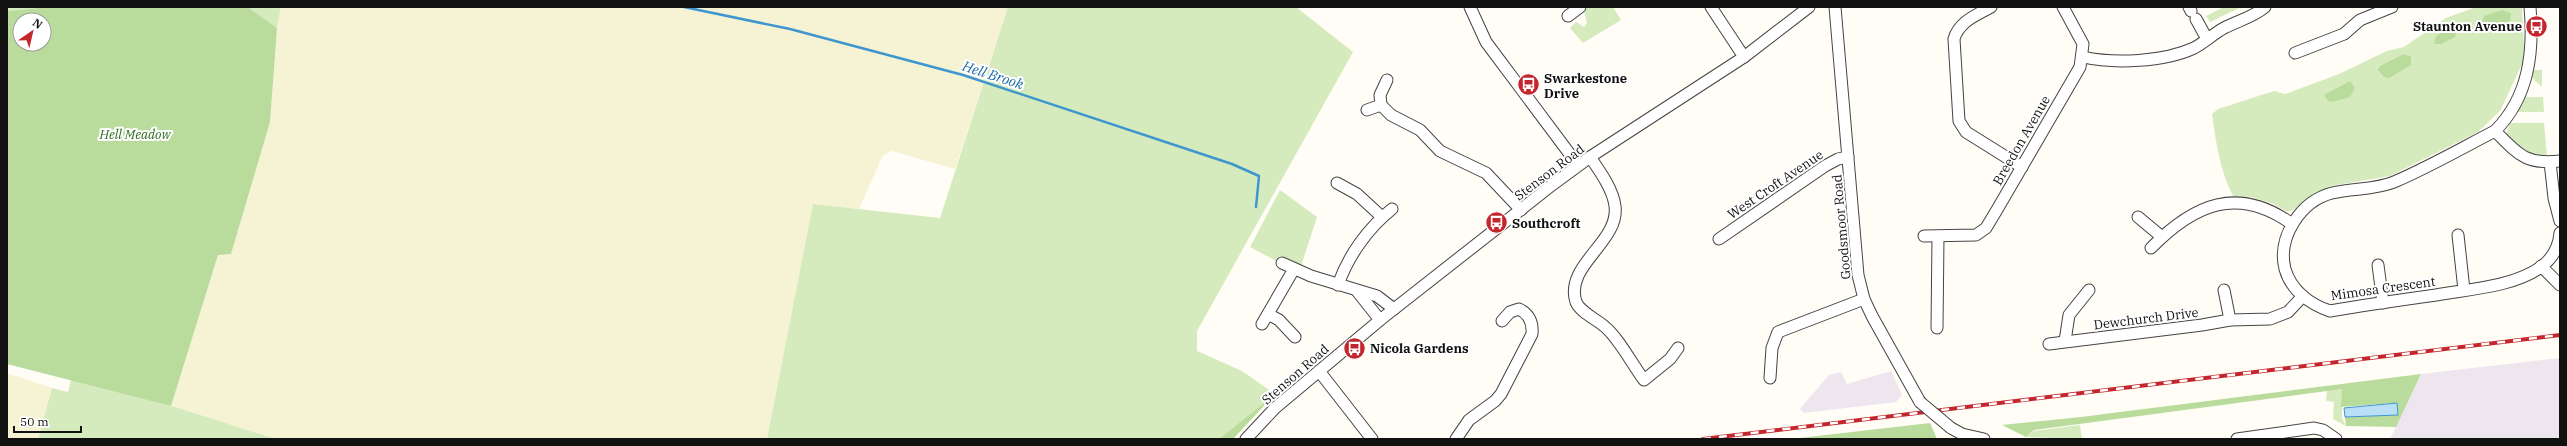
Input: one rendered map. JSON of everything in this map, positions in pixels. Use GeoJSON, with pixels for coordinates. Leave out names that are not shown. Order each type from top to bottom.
{"type":"FeatureCollection","features":[{"type":"Feature","properties":{"kind":"street"},"geometry":{"type":"LineString","coordinates":[[1470,7],[1486,42],[1578,165]]}},
{"type":"Feature","properties":{"kind":"street"},"geometry":{"type":"LineString","coordinates":[[1568,16],[1580,7]]}},
{"type":"Feature","properties":{"kind":"street"},"geometry":{"type":"LineString","coordinates":[[1711,7],[1744,57]]}},
{"type":"Feature","properties":{"kind":"street","name":"Stenson Road"},"geometry":{"type":"LineString","coordinates":[[1246,439],[1275,408],[1394,308],[1578,165],[1744,57],[1809,7]]}},
{"type":"Feature","properties":{"kind":"street","name":"Goodsmoor Road"},"geometry":{"type":"LineString","coordinates":[[1835,7],[1857,268],[1864,299],[1920,402],[1951,428],[1962,434],[1984,439]]}},
{"type":"Feature","properties":{"kind":"street"},"geometry":{"type":"LineString","coordinates":[[1991,7],[1961,25],[1956,31],[1954,39],[1959,121],[1966,132],[2022,168]]}},
{"type":"Feature","properties":{"kind":"street"},"geometry":{"type":"LineString","coordinates":[[2063,7],[2083,44],[2083,57],[2102,61],[2163,57],[2192,49],[2264,7]]}},
{"type":"Feature","properties":{"kind":"street"},"geometry":{"type":"LineString","coordinates":[[2295,53],[2344,34],[2360,20],[2392,7]]}},
{"type":"Feature","properties":{"kind":"street"},"geometry":{"type":"LineString","coordinates":[[2530,7],[2533,39],[2531,59],[2525,80],[2506,120],[2495,131],[2525,158],[2534,162],[2555,161],[2554,198],[2560,221]]}},
{"type":"Feature","properties":{"kind":"street"},"geometry":{"type":"LineString","coordinates":[[2192,12],[2207,39]]}},
{"type":"Feature","properties":{"kind":"street","name":"Breedon Avenue"},"geometry":{"type":"LineString","coordinates":[[1924,236],[1938,237],[1976,235],[1986,228],[2080,67],[2083,57]]}},
{"type":"Feature","properties":{"kind":"street"},"geometry":{"type":"LineString","coordinates":[[1387,80],[1380,95],[1381,105],[1391,115],[1420,130],[1440,151],[1486,173],[1521,210]]}},
{"type":"Feature","properties":{"kind":"street"},"geometry":{"type":"LineString","coordinates":[[1367,110],[1381,105]]}},
{"type":"Feature","properties":{"kind":"street","name":"Mimosa Crescent"},"geometry":{"type":"LineString","coordinates":[[2495,131],[2393,182],[2330,193],[2306,209],[2292,224],[2285,241],[2284,259],[2292,284],[2303,296],[2318,307],[2330,311],[2464,290],[2512,280],[2542,266],[2552,256],[2558,246],[2560,233]]}},
{"type":"Feature","properties":{"kind":"street"},"geometry":{"type":"LineString","coordinates":[[1590,157],[1604,178],[1615,206],[1609,232],[1583,269],[1576,282],[1574,293],[1577,304],[1605,326],[1644,380],[1670,359],[1678,348]]}},
{"type":"Feature","properties":{"kind":"street","name":"West Croft Avenue"},"geometry":{"type":"LineString","coordinates":[[1719,239],[1825,166],[1838,158],[1848,157]]}},
{"type":"Feature","properties":{"kind":"street"},"geometry":{"type":"LineString","coordinates":[[1337,182],[1357,194],[1382,217]]}},
{"type":"Feature","properties":{"kind":"street"},"geometry":{"type":"LineString","coordinates":[[2150,248],[2162,237],[2196,213],[2216,204],[2257,204],[2292,224]]}},
{"type":"Feature","properties":{"kind":"street"},"geometry":{"type":"LineString","coordinates":[[1338,285],[1348,262],[1382,217],[1392,209]]}},
{"type":"Feature","properties":{"kind":"street"},"geometry":{"type":"LineString","coordinates":[[2138,217],[2162,237]]}},
{"type":"Feature","properties":{"kind":"street"},"geometry":{"type":"LineString","coordinates":[[2458,235],[2464,290]]}},
{"type":"Feature","properties":{"kind":"street"},"geometry":{"type":"LineString","coordinates":[[1937,328],[1938,237]]}},
{"type":"Feature","properties":{"kind":"street"},"geometry":{"type":"LineString","coordinates":[[1282,263],[1338,285],[1377,296],[1394,308]]}},
{"type":"Feature","properties":{"kind":"street"},"geometry":{"type":"LineString","coordinates":[[2378,265],[2383,303]]}},
{"type":"Feature","properties":{"kind":"street"},"geometry":{"type":"LineString","coordinates":[[2542,266],[2560,285]]}},
{"type":"Feature","properties":{"kind":"street"},"geometry":{"type":"LineString","coordinates":[[1262,324],[1294,269]]}},
{"type":"Feature","properties":{"kind":"street","name":"Dewchurch Drive"},"geometry":{"type":"LineString","coordinates":[[2065,341],[2069,315],[2089,290]]}},
{"type":"Feature","properties":{"kind":"street"},"geometry":{"type":"LineString","coordinates":[[2224,290],[2230,320]]}},
{"type":"Feature","properties":{"kind":"street"},"geometry":{"type":"LineString","coordinates":[[1357,291],[1380,320]]}},
{"type":"Feature","properties":{"kind":"street","name":"Dewchurch Drive"},"geometry":{"type":"LineString","coordinates":[[2049,344],[2176,329],[2230,320],[2278,317],[2288,312],[2303,296]]}},
{"type":"Feature","properties":{"kind":"street"},"geometry":{"type":"LineString","coordinates":[[1770,378],[1772,348],[1778,332],[1864,299]]}},
{"type":"Feature","properties":{"kind":"street"},"geometry":{"type":"LineString","coordinates":[[1457,439],[1469,420],[1495,402],[1501,394],[1532,334],[1532,326],[1529,317],[1519,308],[1510,312],[1502,321]]}},
{"type":"Feature","properties":{"kind":"street"},"geometry":{"type":"LineString","coordinates":[[1268,314],[1279,320],[1295,337]]}},
{"type":"Feature","properties":{"kind":"street"},"geometry":{"type":"LineString","coordinates":[[1318,371],[1372,439]]}},
{"type":"Feature","properties":{"kind":"street"},"geometry":{"type":"LineString","coordinates":[[2237,439],[2314,428],[2323,430],[2336,439]]}},
{"type":"Feature","properties":{"kind":"shaded area"},"geometry":{"type":"Polygon","coordinates":[[[281,7],[1008,7],[955,169],[892,151],[883,155],[859,209],[813,205],[767,439],[276,439],[171,406],[218,255],[231,254],[270,122],[277,28],[281,7]]]}},
{"type":"Feature","properties":{"kind":"shaded area"},"geometry":{"type":"Polygon","coordinates":[[[2560,358],[2560,439],[2390,439],[2421,374],[2560,358]]]}},
{"type":"Feature","properties":{"kind":"shaded area"},"geometry":{"type":"Polygon","coordinates":[[[1891,371],[1902,395],[1896,402],[1804,413],[1800,409],[1829,375],[1841,372],[1847,384],[1891,371]]]}},
{"type":"Feature","properties":{"kind":"shaded area"},"geometry":{"type":"Polygon","coordinates":[[[7,373],[52,388],[38,439],[7,439],[7,373]]]}},
{"type":"Feature","properties":{"kind":"green space"},"geometry":{"type":"Polygon","coordinates":[[[7,7],[48,7],[7,11],[7,7]]]}},
{"type":"Feature","properties":{"kind":"green space","name":"Hell Meadow"},"geometry":{"type":"Polygon","coordinates":[[[48,7],[248,7],[277,28],[270,122],[231,254],[218,255],[171,406],[7,364],[7,11],[48,7]]]}},
{"type":"Feature","properties":{"kind":"green space"},"geometry":{"type":"Polygon","coordinates":[[[248,7],[281,7],[277,28],[248,7]]]}},
{"type":"Feature","properties":{"kind":"green space"},"geometry":{"type":"Polygon","coordinates":[[[1008,7],[1296,7],[1353,52],[1197,331],[1197,351],[1242,371],[1275,394],[1219,439],[767,439],[813,204],[940,218],[1008,7]]]}},
{"type":"Feature","properties":{"kind":"green space"},"geometry":{"type":"Polygon","coordinates":[[[1589,7],[1613,7],[1621,20],[1583,43],[1570,28],[1576,22],[1584,27],[1587,23],[1584,11],[1589,7]]]}},
{"type":"Feature","properties":{"kind":"green space"},"geometry":{"type":"Polygon","coordinates":[[[2224,7],[2241,7],[2210,22],[2206,16],[2224,7]]]}},
{"type":"Feature","properties":{"kind":"green space"},"geometry":{"type":"Polygon","coordinates":[[[2476,7],[2522,7],[2524,46],[2523,62],[2500,111],[2478,132],[2390,176],[2330,186],[2315,194],[2291,211],[2286,211],[2271,203],[2251,197],[2233,196],[2219,156],[2215,135],[2212,114],[2218,109],[2274,91],[2285,94],[2339,74],[2387,51],[2404,47],[2446,18],[2476,7]]]}},
{"type":"Feature","properties":{"kind":"green space"},"geometry":{"type":"Polygon","coordinates":[[[2502,10],[2511,13],[2510,21],[2489,30],[2481,25],[2484,16],[2502,10]]]}},
{"type":"Feature","properties":{"kind":"green space"},"geometry":{"type":"Polygon","coordinates":[[[2452,26],[2457,28],[2455,37],[2441,44],[2434,44],[2436,36],[2452,26]]]}},
{"type":"Feature","properties":{"kind":"green space"},"geometry":{"type":"Polygon","coordinates":[[[2404,54],[2411,57],[2411,65],[2389,78],[2384,77],[2378,70],[2380,66],[2404,54]]]}},
{"type":"Feature","properties":{"kind":"green space"},"geometry":{"type":"Polygon","coordinates":[[[2534,70],[2542,70],[2542,87],[2531,77],[2534,70]]]}},
{"type":"Feature","properties":{"kind":"green space"},"geometry":{"type":"Polygon","coordinates":[[[2350,81],[2355,88],[2350,97],[2332,102],[2328,101],[2324,95],[2350,81]]]}},
{"type":"Feature","properties":{"kind":"green space"},"geometry":{"type":"Polygon","coordinates":[[[2524,97],[2543,97],[2544,112],[2516,112],[2524,97]]]}},
{"type":"Feature","properties":{"kind":"green space"},"geometry":{"type":"Polygon","coordinates":[[[2510,123],[2544,123],[2547,156],[2535,155],[2518,148],[2507,133],[2510,123]]]}},
{"type":"Feature","properties":{"kind":"green space"},"geometry":{"type":"Polygon","coordinates":[[[1280,190],[1317,217],[1301,266],[1280,256],[1276,261],[1250,247],[1280,190]]]}},
{"type":"Feature","properties":{"kind":"green space"},"geometry":{"type":"Polygon","coordinates":[[[2421,374],[2396,427],[2346,426],[2345,417],[2398,415],[2396,403],[2341,407],[2342,389],[2034,430],[2026,437],[2002,425],[2081,417],[2421,374]]]}},
{"type":"Feature","properties":{"kind":"green space"},"geometry":{"type":"Polygon","coordinates":[[[71,380],[172,406],[276,439],[38,439],[52,388],[68,392],[71,380]]]}},
{"type":"Feature","properties":{"kind":"green space"},"geometry":{"type":"Polygon","coordinates":[[[2342,389],[2342,418],[2346,426],[2333,419],[2334,402],[2326,401],[2327,390],[2342,389]]]}},
{"type":"Feature","properties":{"kind":"green space"},"geometry":{"type":"Polygon","coordinates":[[[1275,394],[1233,439],[1219,439],[1275,394]]]}},
{"type":"Feature","properties":{"kind":"green space"},"geometry":{"type":"Polygon","coordinates":[[[1930,423],[1937,439],[1791,439],[1930,423]]]}},
{"type":"Feature","properties":{"kind":"green space"},"geometry":{"type":"Polygon","coordinates":[[[2080,425],[2082,439],[2026,437],[2034,431],[2080,425]]]}},
{"type":"Feature","properties":{"kind":"water"},"geometry":{"type":"Polygon","coordinates":[[[2397,403],[2398,415],[2345,417],[2344,408],[2397,403]]]}},
{"type":"Feature","properties":{"kind":"waterway","name":"Hell Brook"},"geometry":{"type":"LineString","coordinates":[[684,7],[790,29],[963,75],[1232,164],[1259,176],[1256,207]]}},
{"type":"Feature","properties":{"kind":"railway"},"geometry":{"type":"LineString","coordinates":[[1703,439],[2560,335]]}},
{"type":"Feature","properties":{"kind":"place","name":"Staunton Avenue"},"geometry":{"type":"Point","coordinates":[2537,26]}},
{"type":"Feature","properties":{"kind":"place","name":"Swarkestone Drive"},"geometry":{"type":"Point","coordinates":[1529,85]}},
{"type":"Feature","properties":{"kind":"place","name":"Southcroft"},"geometry":{"type":"Point","coordinates":[1497,223]}},
{"type":"Feature","properties":{"kind":"place","name":"Nicola Gardens"},"geometry":{"type":"Point","coordinates":[1355,348]}}]}
